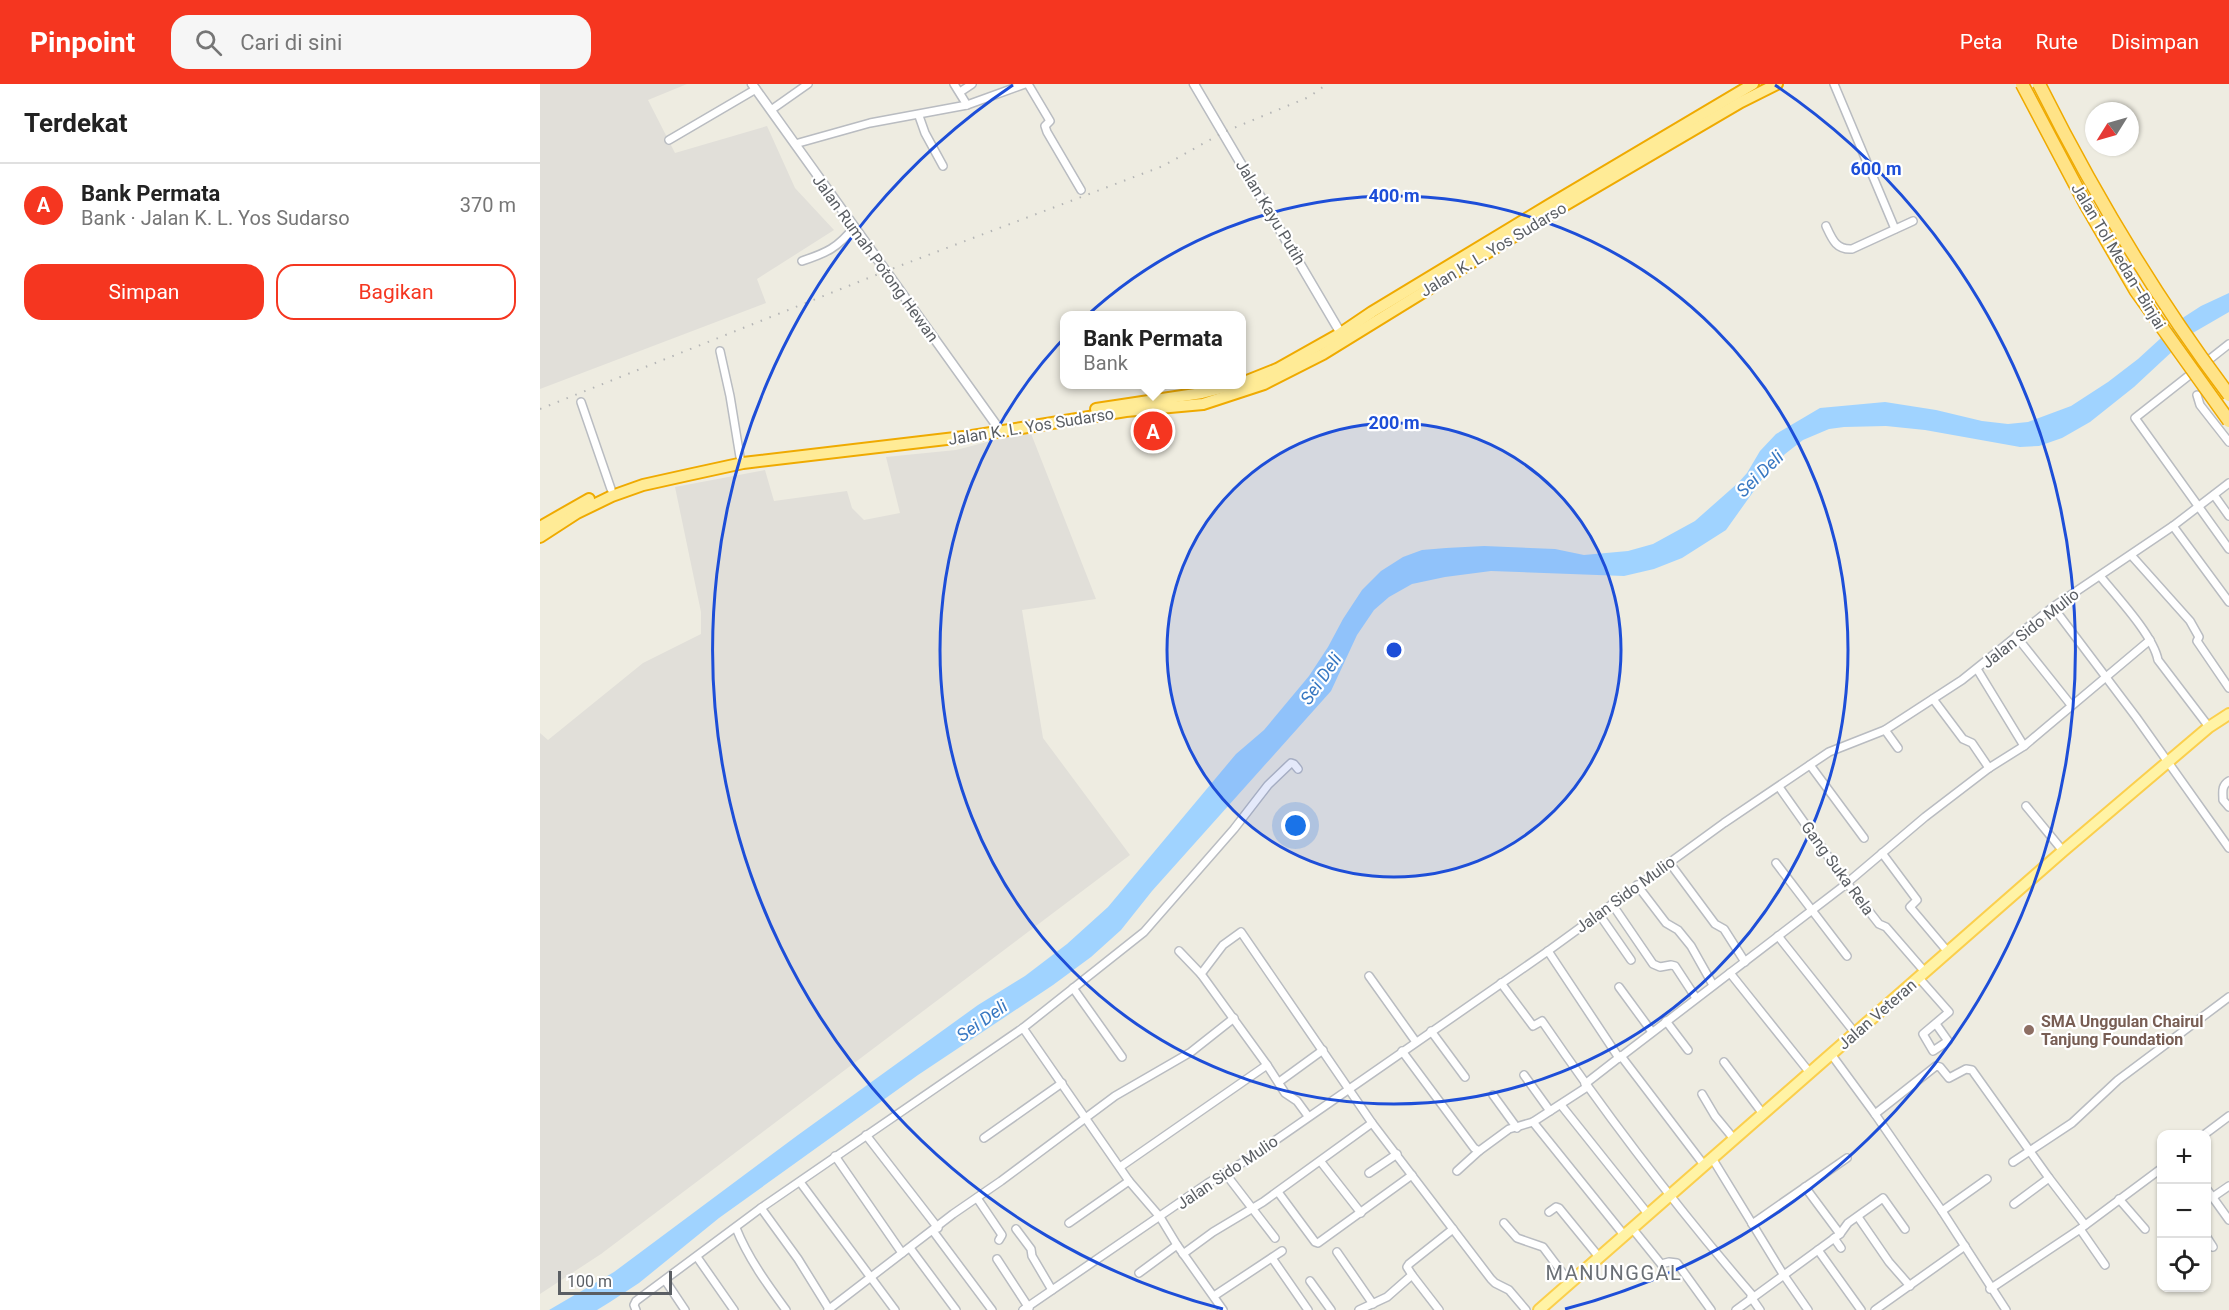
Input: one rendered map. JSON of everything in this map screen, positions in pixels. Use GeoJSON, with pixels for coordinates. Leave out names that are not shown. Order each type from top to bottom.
{"type":"FeatureCollection","features":[{"type":"Feature","properties":{"kind":"highway","name":"Jalan K. L. Yos Sudarso"},"geometry":{"type":"LineString","coordinates":[[1246,382],[1343,337],[1372,312],[1753,84]]}},
{"type":"Feature","properties":{"kind":"highway","name":"Jalan K. L. Yos Sudarso"},"geometry":{"type":"LineString","coordinates":[[540,537],[577,513],[612,496],[643,485],[744,463],[1126,411],[1203,404],[1264,384],[1302,366],[1343,337],[1741,102],[1776,84]]}},
{"type":"Feature","properties":{"kind":"highway","name":"Jalan Tol Medan–Binjai"},"geometry":{"type":"LineString","coordinates":[[2022,84],[2086,205],[2136,291],[2229,421]]}},
{"type":"Feature","properties":{"kind":"highway","name":"Jalan Tol Medan–Binjai"},"geometry":{"type":"LineString","coordinates":[[2039,84],[2099,199],[2151,285],[2195,351],[2229,395]]}},
{"type":"Feature","properties":{"kind":"highway","name":"Jalan K. L. Yos Sudarso"},"geometry":{"type":"LineString","coordinates":[[540,527],[575,506],[611,489],[642,479],[740,457],[998,429],[1125,404],[1219,389]]}},
{"type":"Feature","properties":{"kind":"main road","name":"Jalan Veteran"},"geometry":{"type":"LineString","coordinates":[[2213,724],[2229,705]]}},
{"type":"Feature","properties":{"kind":"main road","name":"Jalan Veteran"},"geometry":{"type":"LineString","coordinates":[[1539,1310],[2063,851],[2213,724],[2229,714]]}},
{"type":"Feature","properties":{"kind":"street"},"geometry":{"type":"LineString","coordinates":[[771,110],[808,84]]}},
{"type":"Feature","properties":{"kind":"street"},"geometry":{"type":"LineString","coordinates":[[954,84],[967,105]]}},
{"type":"Feature","properties":{"kind":"street"},"geometry":{"type":"LineString","coordinates":[[960,92],[972,84]]}},
{"type":"Feature","properties":{"kind":"street"},"geometry":{"type":"LineString","coordinates":[[795,144],[870,123],[919,116],[967,105],[1026,84],[1050,121],[1045,126],[1047,132],[1081,190]]}},
{"type":"Feature","properties":{"kind":"street","name":"Jalan Kayu Putih"},"geometry":{"type":"LineString","coordinates":[[1194,84],[1343,337]]}},
{"type":"Feature","properties":{"kind":"street"},"geometry":{"type":"LineString","coordinates":[[1834,84],[1895,229]]}},
{"type":"Feature","properties":{"kind":"street"},"geometry":{"type":"LineString","coordinates":[[669,140],[754,87]]}},
{"type":"Feature","properties":{"kind":"street","name":"Jalan Rumah Potong Hewan"},"geometry":{"type":"LineString","coordinates":[[754,87],[998,429]]}},
{"type":"Feature","properties":{"kind":"street"},"geometry":{"type":"LineString","coordinates":[[919,116],[925,133],[943,166]]}},
{"type":"Feature","properties":{"kind":"street"},"geometry":{"type":"LineString","coordinates":[[1826,226],[1834,242],[1841,249],[1852,249],[1913,221]]}},
{"type":"Feature","properties":{"kind":"street"},"geometry":{"type":"LineString","coordinates":[[801,261],[828,252],[844,240],[854,227]]}},
{"type":"Feature","properties":{"kind":"street"},"geometry":{"type":"LineString","coordinates":[[2229,344],[2135,418],[2229,549]]}},
{"type":"Feature","properties":{"kind":"street"},"geometry":{"type":"LineString","coordinates":[[720,351],[740,457]]}},
{"type":"Feature","properties":{"kind":"street"},"geometry":{"type":"LineString","coordinates":[[2197,395],[2200,405],[2229,442]]}},
{"type":"Feature","properties":{"kind":"street"},"geometry":{"type":"LineString","coordinates":[[581,402],[611,489]]}},
{"type":"Feature","properties":{"kind":"street","name":"Jalan Sido Mulio"},"geometry":{"type":"LineString","coordinates":[[1027,1309],[1548,951],[1669,862],[1829,752],[1885,730],[1977,669],[2053,608],[2173,526],[2229,483]]}},
{"type":"Feature","properties":{"kind":"street"},"geometry":{"type":"LineString","coordinates":[[2214,495],[2229,516]]}},
{"type":"Feature","properties":{"kind":"street"},"geometry":{"type":"LineString","coordinates":[[2173,526],[2229,602]]}},
{"type":"Feature","properties":{"kind":"street"},"geometry":{"type":"LineString","coordinates":[[2131,555],[2190,621],[2199,637],[2197,641],[2229,688]]}},
{"type":"Feature","properties":{"kind":"street"},"geometry":{"type":"LineString","coordinates":[[2100,576],[2150,640],[2158,660],[2213,724]]}},
{"type":"Feature","properties":{"kind":"street"},"geometry":{"type":"LineString","coordinates":[[2053,608],[2228,843]]}},
{"type":"Feature","properties":{"kind":"street"},"geometry":{"type":"LineString","coordinates":[[2016,636],[2071,705]]}},
{"type":"Feature","properties":{"kind":"street"},"geometry":{"type":"LineString","coordinates":[[1457,1171],[1479,1151],[1509,1130],[1533,1122],[1586,1086],[1666,1021],[1847,883],[1925,817],[1989,768],[2024,746],[2150,640]]}},
{"type":"Feature","properties":{"kind":"street"},"geometry":{"type":"LineString","coordinates":[[1977,669],[2024,746]]}},
{"type":"Feature","properties":{"kind":"street"},"geometry":{"type":"LineString","coordinates":[[1933,699],[1963,739],[1972,743],[1989,768]]}},
{"type":"Feature","properties":{"kind":"street"},"geometry":{"type":"LineString","coordinates":[[1885,730],[1898,748]]}},
{"type":"Feature","properties":{"kind":"street"},"geometry":{"type":"LineString","coordinates":[[636,1310],[635,1302],[761,1208],[1023,1029],[1144,932],[1234,829],[1268,785],[1287,766],[1293,763],[1298,769]]}},
{"type":"Feature","properties":{"kind":"street"},"geometry":{"type":"LineString","coordinates":[[1810,765],[1864,838]]}},
{"type":"Feature","properties":{"kind":"street"},"geometry":{"type":"LineString","coordinates":[[2229,781],[2223,786],[2223,800],[2229,807]]}},
{"type":"Feature","properties":{"kind":"street","name":"Gang Suka Rela"},"geometry":{"type":"LineString","coordinates":[[1779,787],[1847,883],[1879,924],[1886,927],[1949,1012],[1936,1024]]}},
{"type":"Feature","properties":{"kind":"street"},"geometry":{"type":"LineString","coordinates":[[2026,806],[2063,851]]}},
{"type":"Feature","properties":{"kind":"street"},"geometry":{"type":"LineString","coordinates":[[1882,852],[1917,900],[1910,907],[1948,952]]}},
{"type":"Feature","properties":{"kind":"street"},"geometry":{"type":"LineString","coordinates":[[1669,862],[1715,924],[1724,929],[1745,962]]}},
{"type":"Feature","properties":{"kind":"street"},"geometry":{"type":"LineString","coordinates":[[1776,863],[1847,956]]}},
{"type":"Feature","properties":{"kind":"street"},"geometry":{"type":"LineString","coordinates":[[1637,885],[1666,923],[1678,930],[1691,946],[1713,985]]}},
{"type":"Feature","properties":{"kind":"street"},"geometry":{"type":"LineString","coordinates":[[1612,904],[1653,964],[1660,967],[1671,964],[1675,966],[1696,998]]}},
{"type":"Feature","properties":{"kind":"street"},"geometry":{"type":"LineString","coordinates":[[1599,914],[1631,960]]}},
{"type":"Feature","properties":{"kind":"street"},"geometry":{"type":"LineString","coordinates":[[1201,974],[1223,945],[1241,932],[1372,1123],[1491,1279],[1509,1290],[1526,1310]]}},
{"type":"Feature","properties":{"kind":"street"},"geometry":{"type":"LineString","coordinates":[[1778,936],[1855,1033]]}},
{"type":"Feature","properties":{"kind":"street"},"geometry":{"type":"LineString","coordinates":[[1179,951],[1201,974],[1288,1096],[1297,1101],[1308,1116]]}},
{"type":"Feature","properties":{"kind":"street"},"geometry":{"type":"LineString","coordinates":[[1548,951],[1620,1057],[1708,1162],[1808,1310]]}},
{"type":"Feature","properties":{"kind":"street"},"geometry":{"type":"LineString","coordinates":[[1730,974],[1810,1073]]}},
{"type":"Feature","properties":{"kind":"street"},"geometry":{"type":"LineString","coordinates":[[1369,976],[1416,1042]]}},
{"type":"Feature","properties":{"kind":"street"},"geometry":{"type":"LineString","coordinates":[[1501,983],[1533,1026],[1542,1021],[1586,1086],[1760,1310]]}},
{"type":"Feature","properties":{"kind":"street"},"geometry":{"type":"LineString","coordinates":[[1619,987],[1652,1032]]}},
{"type":"Feature","properties":{"kind":"street"},"geometry":{"type":"LineString","coordinates":[[1073,988],[1122,1057]]}},
{"type":"Feature","properties":{"kind":"street"},"geometry":{"type":"LineString","coordinates":[[2013,1162],[2072,1123],[2118,1080],[2226,999],[2229,1008]]}},
{"type":"Feature","properties":{"kind":"street"},"geometry":{"type":"LineString","coordinates":[[761,1208],[792,1250],[829,1309],[1115,1096],[1191,1052],[1234,1018]]}},
{"type":"Feature","properties":{"kind":"street"},"geometry":{"type":"LineString","coordinates":[[1666,1021],[1688,1050]]}},
{"type":"Feature","properties":{"kind":"street"},"geometry":{"type":"LineString","coordinates":[[1023,1029],[1129,1181],[1160,1217],[1223,1310]]}},
{"type":"Feature","properties":{"kind":"street"},"geometry":{"type":"LineString","coordinates":[[1431,1031],[1465,1077]]}},
{"type":"Feature","properties":{"kind":"street"},"geometry":{"type":"LineString","coordinates":[[1279,1082],[1323,1050]]}},
{"type":"Feature","properties":{"kind":"street"},"geometry":{"type":"LineString","coordinates":[[1402,1051],[1474,1148],[1479,1151]]}},
{"type":"Feature","properties":{"kind":"street"},"geometry":{"type":"LineString","coordinates":[[1831,1054],[1875,1114],[2006,1310]]}},
{"type":"Feature","properties":{"kind":"street"},"geometry":{"type":"LineString","coordinates":[[1724,1062],[1763,1114]]}},
{"type":"Feature","properties":{"kind":"street"},"geometry":{"type":"LineString","coordinates":[[1120,1167],[1267,1065]]}},
{"type":"Feature","properties":{"kind":"street"},"geometry":{"type":"LineString","coordinates":[[1875,1114],[1936,1066],[1940,1067],[1949,1078],[1966,1069],[1972,1070],[2049,1178],[2105,1265]]}},
{"type":"Feature","properties":{"kind":"street"},"geometry":{"type":"LineString","coordinates":[[1524,1075],[1550,1111]]}},
{"type":"Feature","properties":{"kind":"street"},"geometry":{"type":"LineString","coordinates":[[984,1138],[1062,1083]]}},
{"type":"Feature","properties":{"kind":"street"},"geometry":{"type":"LineString","coordinates":[[1702,1094],[1715,1116],[1734,1139]]}},
{"type":"Feature","properties":{"kind":"street"},"geometry":{"type":"LineString","coordinates":[[1493,1095],[1517,1128]]}},
{"type":"Feature","properties":{"kind":"street"},"geometry":{"type":"LineString","coordinates":[[1561,1105],[1648,1214]]}},
{"type":"Feature","properties":{"kind":"street"},"geometry":{"type":"LineString","coordinates":[[2210,1130],[2229,1116]]}},
{"type":"Feature","properties":{"kind":"street"},"geometry":{"type":"LineString","coordinates":[[1533,1122],[1628,1232],[1660,1263],[1677,1263],[1711,1310]]}},
{"type":"Feature","properties":{"kind":"street"},"geometry":{"type":"LineString","coordinates":[[1183,1254],[1213,1232],[1278,1192],[1372,1123]]}},
{"type":"Feature","properties":{"kind":"street"},"geometry":{"type":"LineString","coordinates":[[866,1135],[992,1310]]}},
{"type":"Feature","properties":{"kind":"street"},"geometry":{"type":"LineString","coordinates":[[1369,1173],[1396,1154]]}},
{"type":"Feature","properties":{"kind":"street"},"geometry":{"type":"LineString","coordinates":[[836,1156],[902,1253]]}},
{"type":"Feature","properties":{"kind":"street"},"geometry":{"type":"LineString","coordinates":[[1752,1224],[1846,1158]]}},
{"type":"Feature","properties":{"kind":"street"},"geometry":{"type":"LineString","coordinates":[[1321,1162],[1361,1213]]}},
{"type":"Feature","properties":{"kind":"street"},"geometry":{"type":"LineString","coordinates":[[1990,1289],[2082,1227],[2157,1171]]}},
{"type":"Feature","properties":{"kind":"street"},"geometry":{"type":"LineString","coordinates":[[1225,1173],[1275,1238]]}},
{"type":"Feature","properties":{"kind":"street"},"geometry":{"type":"LineString","coordinates":[[1278,1192],[1318,1243],[1412,1175]]}},
{"type":"Feature","properties":{"kind":"street"},"geometry":{"type":"LineString","coordinates":[[2014,1204],[2049,1178]]}},
{"type":"Feature","properties":{"kind":"street"},"geometry":{"type":"LineString","coordinates":[[1941,1211],[1987,1179]]}},
{"type":"Feature","properties":{"kind":"street"},"geometry":{"type":"LineString","coordinates":[[1069,1222],[1129,1181]]}},
{"type":"Feature","properties":{"kind":"street"},"geometry":{"type":"LineString","coordinates":[[800,1182],[895,1310]]}},
{"type":"Feature","properties":{"kind":"street"},"geometry":{"type":"LineString","coordinates":[[2213,1197],[2229,1186]]}},
{"type":"Feature","properties":{"kind":"street"},"geometry":{"type":"LineString","coordinates":[[1805,1187],[1837,1236],[1841,1248]]}},
{"type":"Feature","properties":{"kind":"street"},"geometry":{"type":"LineString","coordinates":[[2211,1194],[2229,1220]]}},
{"type":"Feature","properties":{"kind":"street"},"geometry":{"type":"LineString","coordinates":[[977,1198],[1002,1235],[999,1240]]}},
{"type":"Feature","properties":{"kind":"street"},"geometry":{"type":"LineString","coordinates":[[1738,1309],[1837,1236],[1848,1223],[1883,1198],[1905,1229]]}},
{"type":"Feature","properties":{"kind":"street"},"geometry":{"type":"LineString","coordinates":[[2119,1199],[2145,1229]]}},
{"type":"Feature","properties":{"kind":"street"},"geometry":{"type":"LineString","coordinates":[[1549,1212],[1559,1208],[1599,1257]]}},
{"type":"Feature","properties":{"kind":"street"},"geometry":{"type":"LineString","coordinates":[[1857,1217],[1889,1262],[1910,1286]]}},
{"type":"Feature","properties":{"kind":"street"},"geometry":{"type":"LineString","coordinates":[[1504,1222],[1517,1238],[1543,1247],[1570,1283]]}},
{"type":"Feature","properties":{"kind":"street"},"geometry":{"type":"LineString","coordinates":[[735,1228],[761,1276],[786,1310]]}},
{"type":"Feature","properties":{"kind":"street"},"geometry":{"type":"LineString","coordinates":[[1439,1310],[1407,1267],[1453,1228]]}},
{"type":"Feature","properties":{"kind":"street"},"geometry":{"type":"LineString","coordinates":[[1016,1229],[1031,1250],[1032,1256],[1052,1290]]}},
{"type":"Feature","properties":{"kind":"street"},"geometry":{"type":"LineString","coordinates":[[2208,1238],[2214,1246]]}},
{"type":"Feature","properties":{"kind":"street"},"geometry":{"type":"LineString","coordinates":[[1139,1272],[1177,1245]]}},
{"type":"Feature","properties":{"kind":"street"},"geometry":{"type":"LineString","coordinates":[[1879,1309],[1965,1246]]}},
{"type":"Feature","properties":{"kind":"street"},"geometry":{"type":"LineString","coordinates":[[910,1248],[956,1310]]}},
{"type":"Feature","properties":{"kind":"street"},"geometry":{"type":"LineString","coordinates":[[1818,1250],[1861,1310]]}},
{"type":"Feature","properties":{"kind":"street"},"geometry":{"type":"LineString","coordinates":[[1214,1296],[1282,1251]]}},
{"type":"Feature","properties":{"kind":"street"},"geometry":{"type":"LineString","coordinates":[[1337,1252],[1373,1304]]}},
{"type":"Feature","properties":{"kind":"street"},"geometry":{"type":"LineString","coordinates":[[697,1257],[734,1310]]}},
{"type":"Feature","properties":{"kind":"street"},"geometry":{"type":"LineString","coordinates":[[1272,1258],[1308,1310]]}},
{"type":"Feature","properties":{"kind":"street"},"geometry":{"type":"LineString","coordinates":[[997,1259],[1027,1309]]}},
{"type":"Feature","properties":{"kind":"street"},"geometry":{"type":"LineString","coordinates":[[1359,1310],[1387,1297],[1412,1275]]}},
{"type":"Feature","properties":{"kind":"street"},"geometry":{"type":"LineString","coordinates":[[665,1280],[686,1310]]}},
{"type":"Feature","properties":{"kind":"street"},"geometry":{"type":"LineString","coordinates":[[1310,1281],[1331,1310]]}},
{"type":"Feature","properties":{"kind":"shaded area"},"geometry":{"type":"Polygon","coordinates":[[[540,84],[687,84],[648,100],[675,153],[767,126],[795,188],[834,230],[757,279],[766,303],[540,389],[540,84]]]}},
{"type":"Feature","properties":{"kind":"shaded area"},"geometry":{"type":"Polygon","coordinates":[[[1030,431],[1096,599],[1022,610],[1043,738],[1130,855],[601,1254],[540,1294],[540,733],[548,740],[643,663],[701,634],[701,612],[675,487],[765,470],[774,501],[847,491],[852,508],[864,520],[900,513],[886,457],[956,450],[1030,431]]]}},
{"type":"Feature","properties":{"kind":"water","name":"Sei Deli"},"geometry":{"type":"Polygon","coordinates":[[[2229,293],[2229,312],[2191,334],[2134,387],[2090,422],[2062,438],[2039,446],[2020,447],[1925,430],[1886,426],[1829,429],[1803,440],[1785,454],[1768,471],[1726,530],[1682,558],[1654,569],[1624,576],[1491,571],[1412,584],[1389,597],[1374,610],[1357,635],[1331,691],[1152,891],[1121,930],[1091,957],[918,1075],[719,1218],[639,1283],[610,1302],[597,1310],[549,1310],[614,1272],[798,1135],[1067,944],[1108,907],[1236,754],[1264,730],[1309,676],[1362,590],[1381,571],[1403,557],[1422,550],[1484,546],[1555,549],[1584,555],[1628,551],[1653,544],[1695,521],[1738,483],[1760,451],[1776,434],[1820,408],[1885,402],[1936,410],[1982,421],[2008,424],[2028,422],[2071,406],[2138,359],[2184,317],[2229,293]]]}},
{"type":"Feature","properties":{"kind":"railway"},"geometry":{"type":"LineString","coordinates":[[540,409],[886,271],[1163,166],[1224,132],[1309,97],[1327,84]]}},
{"type":"Feature","properties":{"kind":"place","name":"Bank Permata"},"geometry":{"type":"Point","coordinates":[1153,431]}},
{"type":"Feature","properties":{"kind":"place","name":"SMA Unggulan Chairul Tanjung Foundation"},"geometry":{"type":"Point","coordinates":[2029,1030]}},
{"type":"Feature","properties":{"kind":"district","name":"MANUNGGAL"},"geometry":{"type":"Point","coordinates":[1614,1273]}}]}
